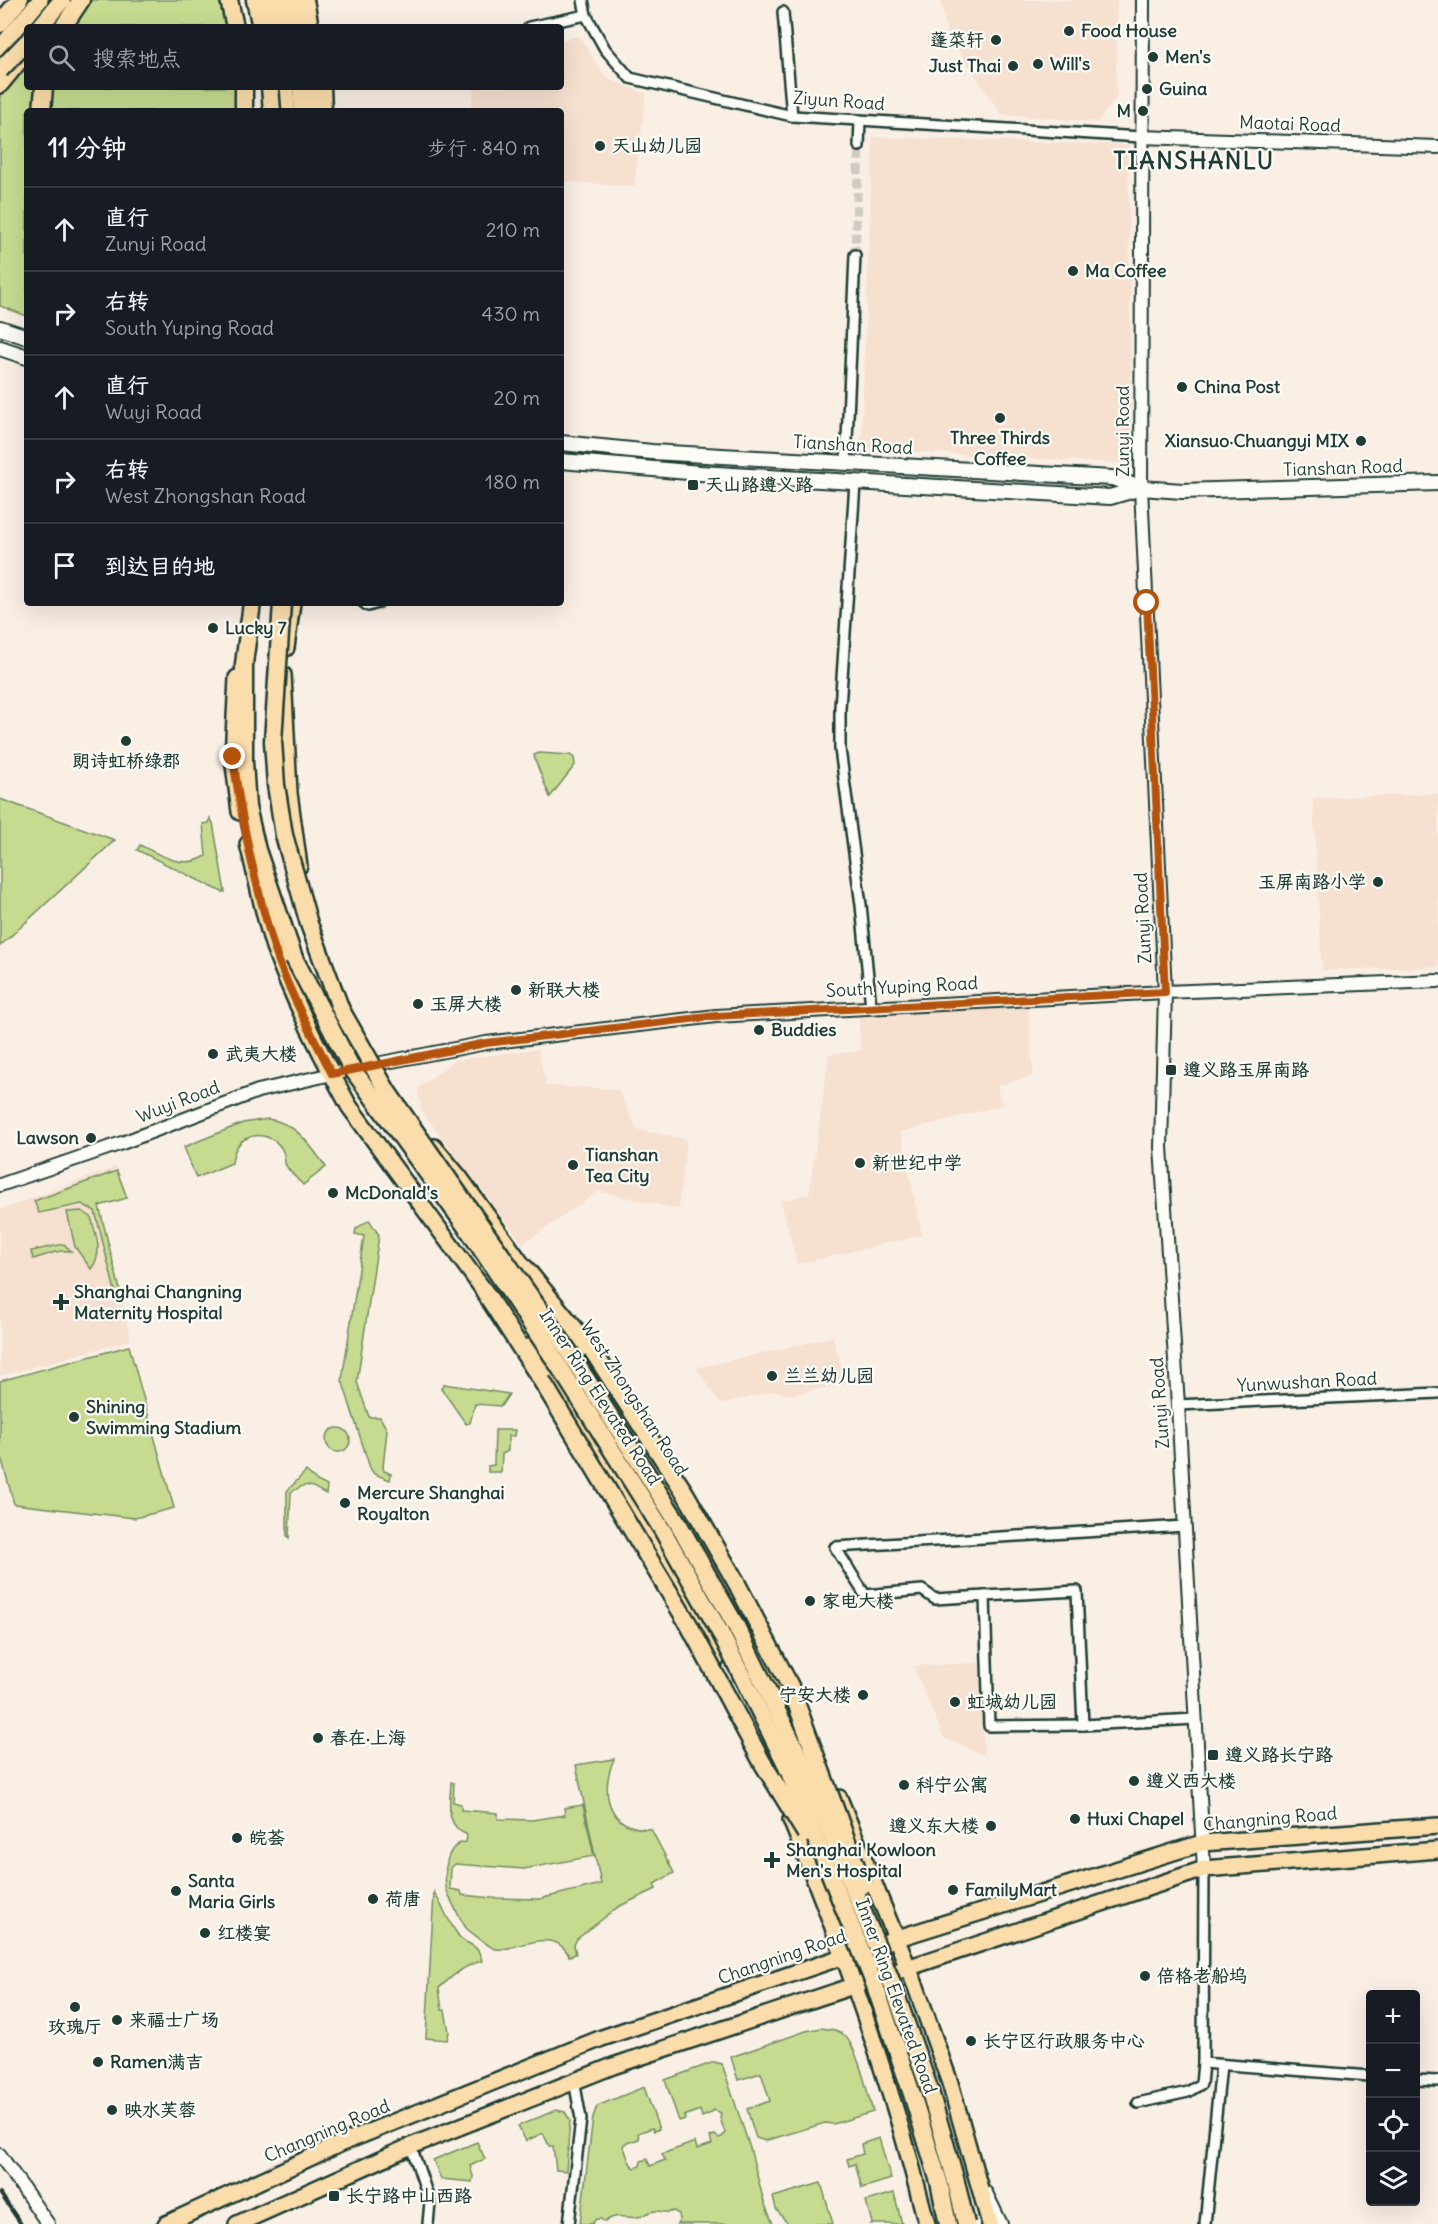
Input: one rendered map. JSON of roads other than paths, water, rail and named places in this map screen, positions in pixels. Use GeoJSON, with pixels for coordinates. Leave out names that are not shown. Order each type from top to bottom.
{"type":"FeatureCollection","features":[{"type":"Feature","properties":{"kind":"highway"},"geometry":{"type":"LineString","coordinates":[[0,24],[19,0]]}},
{"type":"Feature","properties":{"kind":"highway"},"geometry":{"type":"LineString","coordinates":[[65,24],[81,0]]}},
{"type":"Feature","properties":{"kind":"highway"},"geometry":{"type":"LineString","coordinates":[[229,0],[234,24]]}},
{"type":"Feature","properties":{"kind":"highway"},"geometry":{"type":"LineString","coordinates":[[254,0],[259,24]]}},
{"type":"Feature","properties":{"kind":"highway"},"geometry":{"type":"LineString","coordinates":[[269,0],[274,24]]}},
{"type":"Feature","properties":{"kind":"highway"},"geometry":{"type":"LineString","coordinates":[[288,0],[290,24]]}},
{"type":"Feature","properties":{"kind":"highway"},"geometry":{"type":"LineString","coordinates":[[305,0],[309,24]]}},
{"type":"Feature","properties":{"kind":"highway"},"geometry":{"type":"LineString","coordinates":[[43,24],[65,2]]}},
{"type":"Feature","properties":{"kind":"highway"},"geometry":{"type":"LineString","coordinates":[[0,70],[24,47]]}},
{"type":"Feature","properties":{"kind":"highway"},"geometry":{"type":"LineString","coordinates":[[42,108],[44,90]]}},
{"type":"Feature","properties":{"kind":"highway"},"geometry":{"type":"LineString","coordinates":[[244,90],[244,108]]}},
{"type":"Feature","properties":{"kind":"highway"},"geometry":{"type":"LineString","coordinates":[[270,90],[272,108]]}},
{"type":"Feature","properties":{"kind":"highway"},"geometry":{"type":"LineString","coordinates":[[285,90],[287,108]]}},
{"type":"Feature","properties":{"kind":"highway"},"geometry":{"type":"LineString","coordinates":[[301,90],[303,108]]}},
{"type":"Feature","properties":{"kind":"highway"},"geometry":{"type":"LineString","coordinates":[[322,90],[323,108]]}},
{"type":"Feature","properties":{"kind":"highway"},"geometry":{"type":"LineString","coordinates":[[244,664],[245,606]]}},
{"type":"Feature","properties":{"kind":"highway","name":"Inner Ring Elevated Road"},"geometry":{"type":"LineString","coordinates":[[252,606],[244,664],[243,762],[247,807],[257,850],[294,958],[351,1067],[470,1233],[555,1360],[663,1531],[721,1634],[785,1762],[874,1983],[939,2182],[948,2224]]}},
{"type":"Feature","properties":{"kind":"highway","name":"Inner Ring Elevated Road"},"geometry":{"type":"LineString","coordinates":[[282,606],[273,741],[276,785],[284,835],[309,924],[341,1010],[387,1090],[569,1352],[678,1523],[736,1626],[799,1756],[890,1978],[928,2088],[966,2224]]}},
{"type":"Feature","properties":{"kind":"highway"},"geometry":{"type":"LineString","coordinates":[[525,1268],[592,1350],[685,1493],[736,1582],[790,1686],[855,1862],[890,1978]]}},
{"type":"Feature","properties":{"kind":"highway"},"geometry":{"type":"LineString","coordinates":[[484,1291],[542,1381],[689,1625],[762,1762],[826,1865]]}},
{"type":"Feature","properties":{"kind":"main road"},"geometry":{"type":"LineString","coordinates":[[0,48],[40,0]]}},
{"type":"Feature","properties":{"kind":"main road"},"geometry":{"type":"LineString","coordinates":[[288,0],[296,24]]}},
{"type":"Feature","properties":{"kind":"main road"},"geometry":{"type":"LineString","coordinates":[[48,24],[65,2]]}},
{"type":"Feature","properties":{"kind":"main road"},"geometry":{"type":"LineString","coordinates":[[0,59],[24,46]]}},
{"type":"Feature","properties":{"kind":"main road"},"geometry":{"type":"LineString","coordinates":[[0,85],[24,56]]}},
{"type":"Feature","properties":{"kind":"main road"},"geometry":{"type":"LineString","coordinates":[[310,90],[313,108]]}},
{"type":"Feature","properties":{"kind":"main road"},"geometry":{"type":"LineString","coordinates":[[0,328],[24,336]]}},
{"type":"Feature","properties":{"kind":"main road"},"geometry":{"type":"LineString","coordinates":[[0,348],[24,356]]}},
{"type":"Feature","properties":{"kind":"main road","name":"Tianshan Road"},"geometry":{"type":"LineString","coordinates":[[564,443],[652,452],[1112,478],[1141,488],[1182,490],[1438,483]]}},
{"type":"Feature","properties":{"kind":"main road","name":"Tianshan Road"},"geometry":{"type":"LineString","coordinates":[[564,461],[855,483],[1110,497],[1141,488]]}},
{"type":"Feature","properties":{"kind":"main road"},"geometry":{"type":"LineString","coordinates":[[245,606],[237,676],[233,757],[240,813],[274,946],[300,1010],[354,1114],[484,1291],[547,1372],[686,1595],[721,1672],[778,1786],[830,1916],[892,2097],[927,2224]]}},
{"type":"Feature","properties":{"kind":"main road","name":"West Zhongshan Road"},"geometry":{"type":"LineString","coordinates":[[292,606],[283,674],[289,793],[297,858],[314,926],[342,1002],[371,1065],[388,1090],[460,1178],[525,1268],[645,1448],[744,1615],[839,1797],[898,1938],[950,2083],[990,2224]]}},
{"type":"Feature","properties":{"kind":"main road","name":"Changning Road"},"geometry":{"type":"LineString","coordinates":[[166,2224],[342,2143],[602,2038],[898,1938],[1202,1843],[1438,1826]]}},
{"type":"Feature","properties":{"kind":"main road"},"geometry":{"type":"LineString","coordinates":[[237,2224],[411,2146],[574,2080],[854,1984],[1204,1869],[1438,1850]]}},
{"type":"Feature","properties":{"kind":"street","name":"Ziyun Road"},"geometry":{"type":"LineString","coordinates":[[583,0],[586,15],[605,49],[630,78],[792,116],[1141,137]]}},
{"type":"Feature","properties":{"kind":"street","name":"Zunyi Road"},"geometry":{"type":"LineString","coordinates":[[1143,0],[1141,488],[1165,992],[1161,1147],[1204,1869]]}},
{"type":"Feature","properties":{"kind":"street"},"geometry":{"type":"LineString","coordinates":[[783,12],[792,116]]}},
{"type":"Feature","properties":{"kind":"street"},"geometry":{"type":"LineString","coordinates":[[543,24],[586,15]]}},
{"type":"Feature","properties":{"kind":"street"},"geometry":{"type":"LineString","coordinates":[[859,146],[860,120]]}},
{"type":"Feature","properties":{"kind":"street","name":"Maotai Road"},"geometry":{"type":"LineString","coordinates":[[1141,137],[1438,147]]}},
{"type":"Feature","properties":{"kind":"street"},"geometry":{"type":"LineString","coordinates":[[846,463],[855,255]]}},
{"type":"Feature","properties":{"kind":"street"},"geometry":{"type":"LineString","coordinates":[[855,483],[840,708],[840,749],[861,905],[871,1007]]}},
{"type":"Feature","properties":{"kind":"street","name":"South Yuping Road"},"geometry":{"type":"LineString","coordinates":[[371,1065],[486,1043],[716,1016],[1165,992],[1438,981]]}},
{"type":"Feature","properties":{"kind":"street","name":"Wuyi Road"},"geometry":{"type":"LineString","coordinates":[[0,1185],[122,1143],[258,1091],[371,1065]]}},
{"type":"Feature","properties":{"kind":"street","name":"Yunwushan Road"},"geometry":{"type":"LineString","coordinates":[[1178,1405],[1438,1393]]}},
{"type":"Feature","properties":{"kind":"street"},"geometry":{"type":"LineString","coordinates":[[1083,1725],[1077,1591],[935,1599],[922,1590],[865,1595],[835,1547],[1185,1526]]}},
{"type":"Feature","properties":{"kind":"street"},"geometry":{"type":"LineString","coordinates":[[985,1596],[989,1726],[1083,1725],[1196,1719]]}},
{"type":"Feature","properties":{"kind":"street"},"geometry":{"type":"LineString","coordinates":[[1138,2103],[1188,2092],[1201,2084],[1204,1869]]}},
{"type":"Feature","properties":{"kind":"street"},"geometry":{"type":"LineString","coordinates":[[1203,2063],[1366,2076]]}},
{"type":"Feature","properties":{"kind":"street"},"geometry":{"type":"LineString","coordinates":[[1205,2224],[1221,2065]]}},
{"type":"Feature","properties":{"kind":"street"},"geometry":{"type":"LineString","coordinates":[[568,2224],[581,2119],[574,2080]]}},
{"type":"Feature","properties":{"kind":"street"},"geometry":{"type":"LineString","coordinates":[[1420,2080],[1438,2081]]}},
{"type":"Feature","properties":{"kind":"street"},"geometry":{"type":"LineString","coordinates":[[411,2146],[430,2202],[428,2224]]}},
{"type":"Feature","properties":{"kind":"street"},"geometry":{"type":"LineString","coordinates":[[0,2155],[48,2224]]}},
{"type":"Feature","properties":{"kind":"street"},"geometry":{"type":"LineString","coordinates":[[976,2171],[1001,2224]]}},
{"type":"Feature","properties":{"kind":"tunnel"},"geometry":{"type":"LineString","coordinates":[[855,255],[859,146]]}},
{"type":"Feature","properties":{"kind":"railway"},"geometry":{"type":"LineString","coordinates":[[0,2193],[21,2224]]}},
{"type":"Feature","properties":{"kind":"place","name":"Food House"},"geometry":{"type":"Point","coordinates":[1069,31]}},
{"type":"Feature","properties":{"kind":"place","name":"蓬菜轩"},"geometry":{"type":"Point","coordinates":[996,40]}},
{"type":"Feature","properties":{"kind":"place","name":"Men's"},"geometry":{"type":"Point","coordinates":[1153,57]}},
{"type":"Feature","properties":{"kind":"place","name":"Will's"},"geometry":{"type":"Point","coordinates":[1038,64]}},
{"type":"Feature","properties":{"kind":"place","name":"Just Thai"},"geometry":{"type":"Point","coordinates":[1013,66]}},
{"type":"Feature","properties":{"kind":"place","name":"Guina"},"geometry":{"type":"Point","coordinates":[1147,89]}},
{"type":"Feature","properties":{"kind":"place","name":"M"},"geometry":{"type":"Point","coordinates":[1143,111]}},
{"type":"Feature","properties":{"kind":"place","name":"天山幼儿园"},"geometry":{"type":"Point","coordinates":[600,146]}},
{"type":"Feature","properties":{"kind":"place","name":"Ma Coffee"},"geometry":{"type":"Point","coordinates":[1073,271]}},
{"type":"Feature","properties":{"kind":"place","name":"China Post"},"geometry":{"type":"Point","coordinates":[1182,387]}},
{"type":"Feature","properties":{"kind":"place","name":"Three Thirds Coffee"},"geometry":{"type":"Point","coordinates":[1000,418]}},
{"type":"Feature","properties":{"kind":"place","name":"Xiansuo·Chuangyi MIX"},"geometry":{"type":"Point","coordinates":[1361,441]}},
{"type":"Feature","properties":{"kind":"place","name":"天山路遵义路"},"geometry":{"type":"Point","coordinates":[693,485]}},
{"type":"Feature","properties":{"kind":"place","name":"Lucky 7"},"geometry":{"type":"Point","coordinates":[213,628]}},
{"type":"Feature","properties":{"kind":"place","name":"朗诗虹桥绿郡"},"geometry":{"type":"Point","coordinates":[126,741]}},
{"type":"Feature","properties":{"kind":"place","name":"玉屏南路小学"},"geometry":{"type":"Point","coordinates":[1378,882]}},
{"type":"Feature","properties":{"kind":"place","name":"新联大楼"},"geometry":{"type":"Point","coordinates":[516,990]}},
{"type":"Feature","properties":{"kind":"place","name":"玉屏大楼"},"geometry":{"type":"Point","coordinates":[418,1004]}},
{"type":"Feature","properties":{"kind":"place","name":"Buddies"},"geometry":{"type":"Point","coordinates":[759,1030]}},
{"type":"Feature","properties":{"kind":"place","name":"武夷大楼"},"geometry":{"type":"Point","coordinates":[213,1054]}},
{"type":"Feature","properties":{"kind":"place","name":"遵义路玉屏南路"},"geometry":{"type":"Point","coordinates":[1171,1070]}},
{"type":"Feature","properties":{"kind":"place","name":"Lawson"},"geometry":{"type":"Point","coordinates":[91,1138]}},
{"type":"Feature","properties":{"kind":"place","name":"新世纪中学"},"geometry":{"type":"Point","coordinates":[860,1163]}},
{"type":"Feature","properties":{"kind":"place","name":"Tianshan Tea City"},"geometry":{"type":"Point","coordinates":[573,1165]}},
{"type":"Feature","properties":{"kind":"place","name":"McDonald's"},"geometry":{"type":"Point","coordinates":[333,1193]}},
{"type":"Feature","properties":{"kind":"place","name":"Shanghai Changning Maternity Hospital"},"geometry":{"type":"Point","coordinates":[61,1302]}},
{"type":"Feature","properties":{"kind":"place","name":"兰兰幼儿园"},"geometry":{"type":"Point","coordinates":[772,1376]}},
{"type":"Feature","properties":{"kind":"place","name":"Shining Swimming Stadium"},"geometry":{"type":"Point","coordinates":[74,1417]}},
{"type":"Feature","properties":{"kind":"place","name":"Mercure Shanghai Royalton"},"geometry":{"type":"Point","coordinates":[345,1503]}},
{"type":"Feature","properties":{"kind":"place","name":"家电大楼"},"geometry":{"type":"Point","coordinates":[810,1601]}},
{"type":"Feature","properties":{"kind":"place","name":"宁安大楼"},"geometry":{"type":"Point","coordinates":[863,1695]}},
{"type":"Feature","properties":{"kind":"place","name":"虹城幼儿园"},"geometry":{"type":"Point","coordinates":[955,1702]}},
{"type":"Feature","properties":{"kind":"place","name":"春在·上海"},"geometry":{"type":"Point","coordinates":[318,1738]}},
{"type":"Feature","properties":{"kind":"place","name":"遵义路长宁路"},"geometry":{"type":"Point","coordinates":[1213,1755]}},
{"type":"Feature","properties":{"kind":"place","name":"遵义西大楼"},"geometry":{"type":"Point","coordinates":[1134,1781]}},
{"type":"Feature","properties":{"kind":"place","name":"科宁公寓"},"geometry":{"type":"Point","coordinates":[904,1785]}},
{"type":"Feature","properties":{"kind":"place","name":"Huxi Chapel"},"geometry":{"type":"Point","coordinates":[1075,1819]}},
{"type":"Feature","properties":{"kind":"place","name":"遵义东大楼"},"geometry":{"type":"Point","coordinates":[991,1826]}},
{"type":"Feature","properties":{"kind":"place","name":"皖荟"},"geometry":{"type":"Point","coordinates":[237,1838]}},
{"type":"Feature","properties":{"kind":"place","name":"Shanghai Kowloon Men's Hospital"},"geometry":{"type":"Point","coordinates":[772,1860]}},
{"type":"Feature","properties":{"kind":"place","name":"FamilyMart"},"geometry":{"type":"Point","coordinates":[953,1890]}},
{"type":"Feature","properties":{"kind":"place","name":"Santa Maria Girls"},"geometry":{"type":"Point","coordinates":[176,1891]}},
{"type":"Feature","properties":{"kind":"place","name":"荷唐"},"geometry":{"type":"Point","coordinates":[373,1899]}},
{"type":"Feature","properties":{"kind":"place","name":"红楼宴"},"geometry":{"type":"Point","coordinates":[205,1933]}},
{"type":"Feature","properties":{"kind":"place","name":"倍格老船坞"},"geometry":{"type":"Point","coordinates":[1145,1976]}},
{"type":"Feature","properties":{"kind":"place","name":"玫瑰厅"},"geometry":{"type":"Point","coordinates":[75,2007]}},
{"type":"Feature","properties":{"kind":"place","name":"来福士广场"},"geometry":{"type":"Point","coordinates":[117,2020]}},
{"type":"Feature","properties":{"kind":"place","name":"长宁区行政服务中心"},"geometry":{"type":"Point","coordinates":[971,2041]}},
{"type":"Feature","properties":{"kind":"place","name":"Ramen满吉"},"geometry":{"type":"Point","coordinates":[98,2062]}},
{"type":"Feature","properties":{"kind":"place","name":"映水芙蓉"},"geometry":{"type":"Point","coordinates":[112,2110]}},
{"type":"Feature","properties":{"kind":"place","name":"长宁路中山西路"},"geometry":{"type":"Point","coordinates":[334,2196]}},
{"type":"Feature","properties":{"kind":"district","name":"TIANSHANLU"},"geometry":{"type":"Point","coordinates":[1194,161]}}]}
